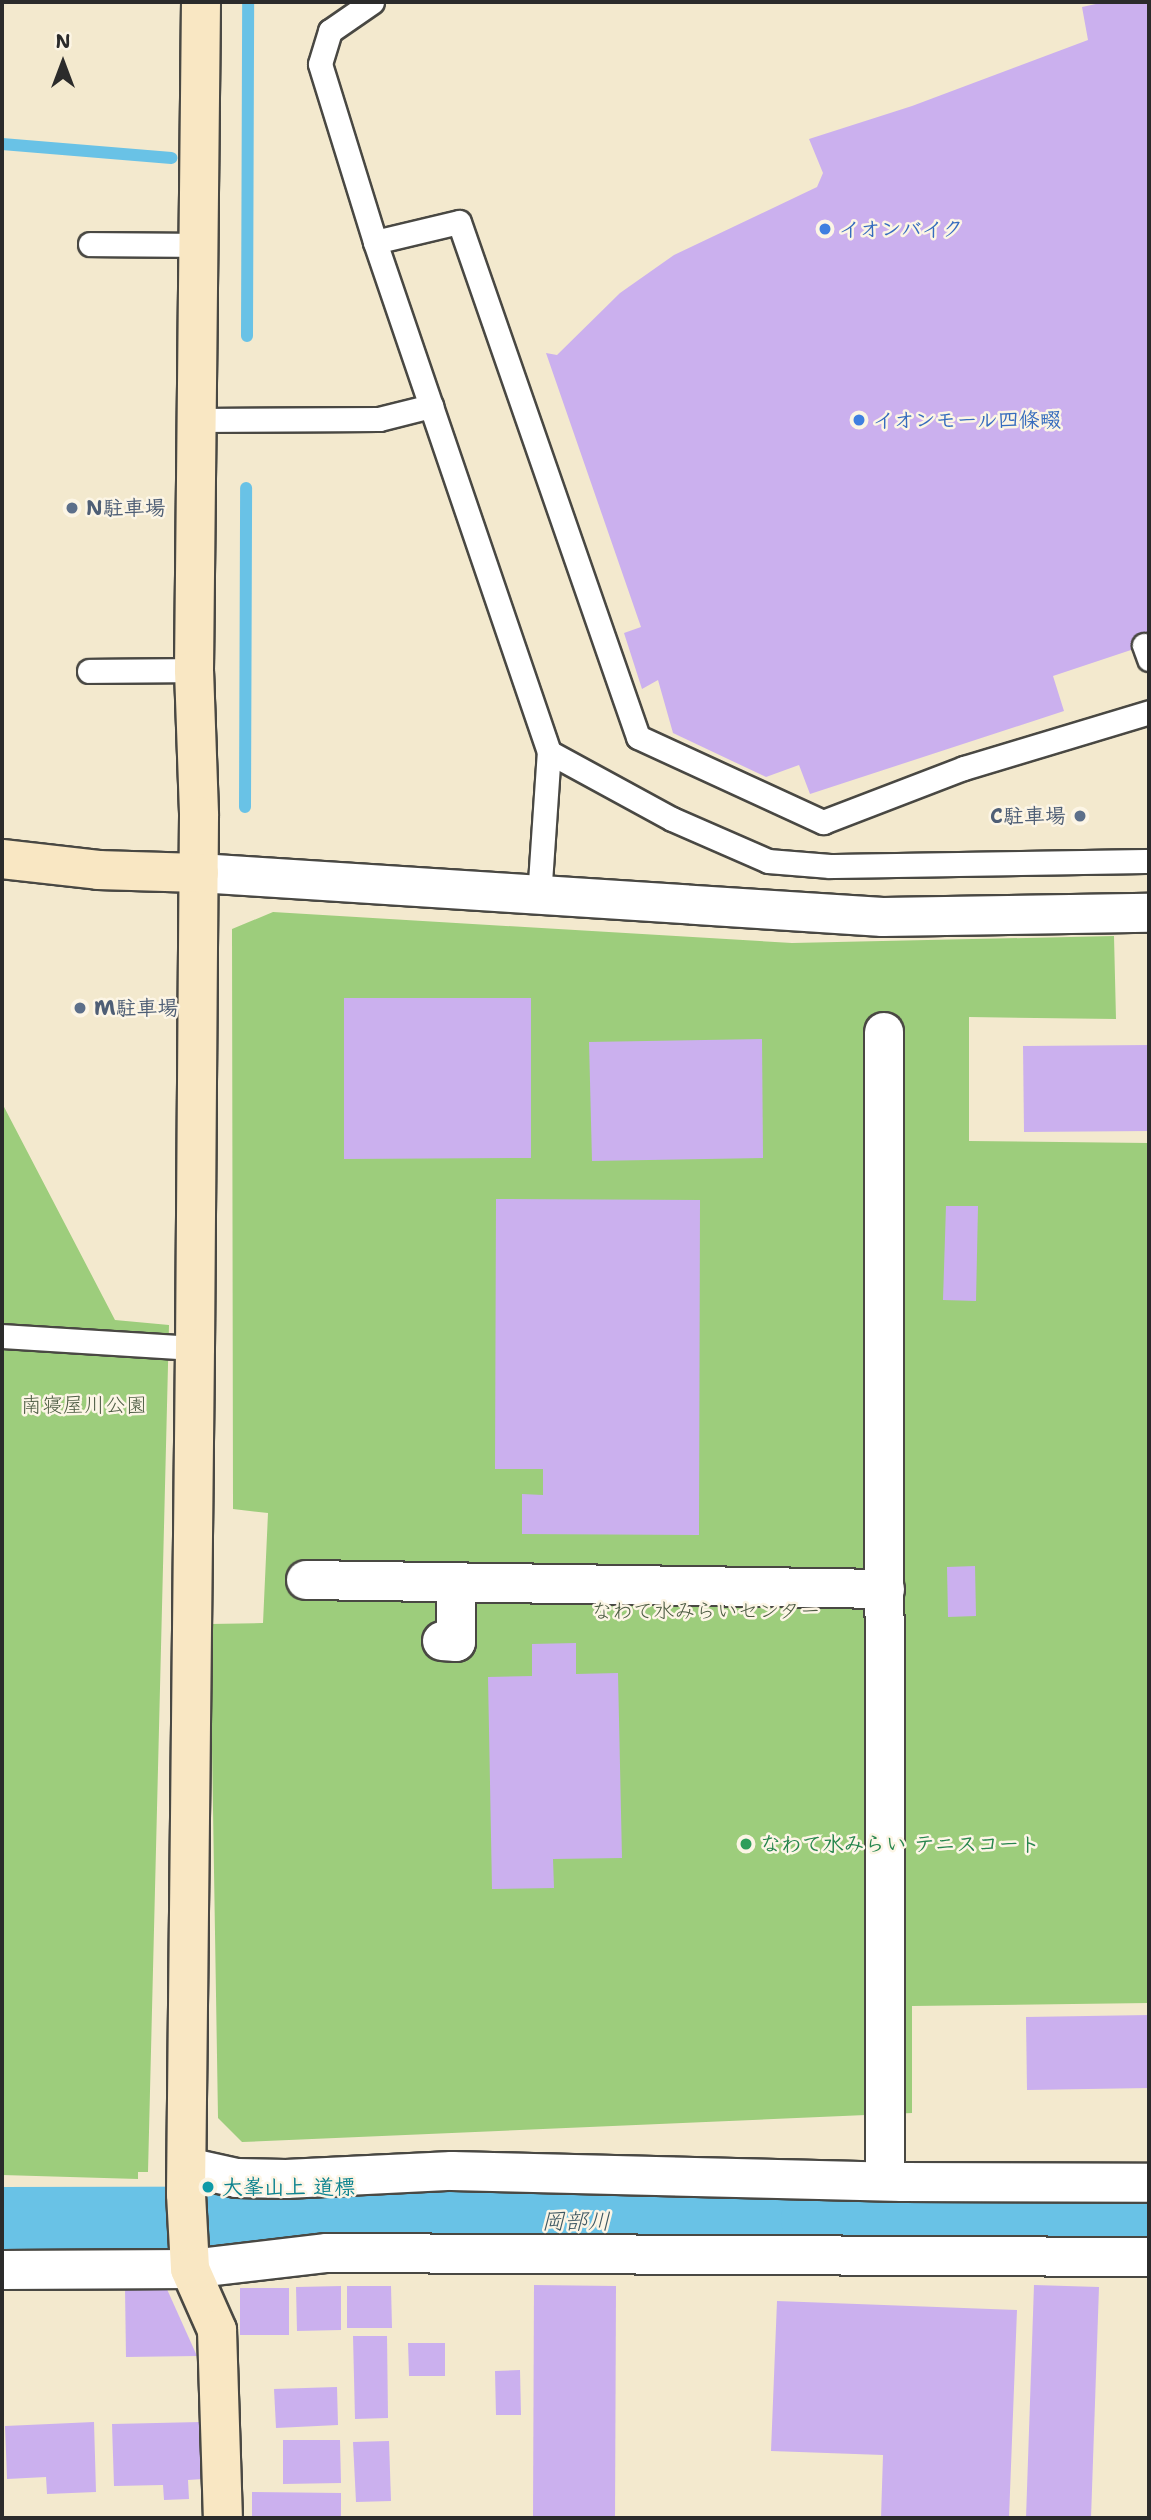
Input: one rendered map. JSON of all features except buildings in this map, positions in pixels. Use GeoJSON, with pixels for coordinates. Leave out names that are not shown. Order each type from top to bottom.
{"type":"FeatureCollection","features":[{"type":"Feature","properties":{"kind":"street"},"geometry":{"type":"LineString","coordinates":[[201,2],[194,670],[199,873],[186,2180],[188,2260],[217,2330],[223,2518]]}},
{"type":"Feature","properties":{"kind":"street"},"geometry":{"type":"LineString","coordinates":[[2,859],[97,870],[199,873],[539,897],[883,917],[1149,913]]}},
{"type":"Feature","properties":{"kind":"street"},"geometry":{"type":"LineString","coordinates":[[884,1032],[885,2181]]}},
{"type":"Feature","properties":{"kind":"street"},"geometry":{"type":"LineString","coordinates":[[306,1580],[885,1589]]}},
{"type":"Feature","properties":{"kind":"street"},"geometry":{"type":"LineString","coordinates":[[442,1641],[456,1642],[456,1582]]}},
{"type":"Feature","properties":{"kind":"street"},"geometry":{"type":"LineString","coordinates":[[186,2180],[286,2179],[452,2171],[885,2181],[1149,2183]]}},
{"type":"Feature","properties":{"kind":"street"},"geometry":{"type":"LineString","coordinates":[[2,2270],[327,2253],[1149,2257]]}},
{"type":"Feature","properties":{"kind":"lane"},"geometry":{"type":"LineString","coordinates":[[372,2],[330,31],[320,64],[375,242],[549,752],[539,897]]}},
{"type":"Feature","properties":{"kind":"lane"},"geometry":{"type":"LineString","coordinates":[[375,242],[459,222],[493,329],[638,737],[823,822],[964,768],[1149,712]]}},
{"type":"Feature","properties":{"kind":"lane"},"geometry":{"type":"LineString","coordinates":[[90,244],[197,245]]}},
{"type":"Feature","properties":{"kind":"lane"},"geometry":{"type":"LineString","coordinates":[[195,420],[379,419],[431,406]]}},
{"type":"Feature","properties":{"kind":"lane"},"geometry":{"type":"LineString","coordinates":[[89,671],[194,670]]}},
{"type":"Feature","properties":{"kind":"lane"},"geometry":{"type":"LineString","coordinates":[[549,752],[672,819],[768,861],[830,866],[1149,861]]}},
{"type":"Feature","properties":{"kind":"lane"},"geometry":{"type":"LineString","coordinates":[[2,1336],[195,1348]]}},
{"type":"Feature","properties":{"kind":"green space","name":"なわて水みらいセンター"},"geometry":{"type":"Polygon","coordinates":[[[273,912],[792,943],[1114,936],[1116,1019],[969,1017],[969,1141],[1149,1143],[1149,2003],[912,2006],[912,2113],[242,2142],[218,2118],[210,1624],[263,1623],[268,1513],[233,1509],[232,929],[273,912]]]}},
{"type":"Feature","properties":{"kind":"green space","name":"南寝屋川公園"},"geometry":{"type":"Polygon","coordinates":[[[2,1103],[115,1320],[169,1325],[148,2172],[138,2172],[138,2179],[2,2175],[2,1103]]]}},
{"type":"Feature","properties":{"kind":"waterway"},"geometry":{"type":"LineString","coordinates":[[247,336],[248,2]]}},
{"type":"Feature","properties":{"kind":"waterway"},"geometry":{"type":"LineString","coordinates":[[2,144],[171,158]]}},
{"type":"Feature","properties":{"kind":"waterway"},"geometry":{"type":"LineString","coordinates":[[245,807],[246,488]]}},
{"type":"Feature","properties":{"kind":"waterway","name":"岡部川"},"geometry":{"type":"LineString","coordinates":[[2,2222],[816,2220],[1149,2225]]}},
{"type":"Feature","properties":{"kind":"place","name":"イオンバイク"},"geometry":{"type":"Point","coordinates":[825,229]}},
{"type":"Feature","properties":{"kind":"place","name":"イオンモール四條畷"},"geometry":{"type":"Point","coordinates":[859,420]}},
{"type":"Feature","properties":{"kind":"place","name":"N駐車場"},"geometry":{"type":"Point","coordinates":[72,508]}},
{"type":"Feature","properties":{"kind":"place","name":"C駐車場"},"geometry":{"type":"Point","coordinates":[1080,816]}},
{"type":"Feature","properties":{"kind":"place","name":"M駐車場"},"geometry":{"type":"Point","coordinates":[80,1008]}},
{"type":"Feature","properties":{"kind":"place","name":"なわて水みらい テニスコート"},"geometry":{"type":"Point","coordinates":[746,1844]}},
{"type":"Feature","properties":{"kind":"place","name":"大峯山上 道標"},"geometry":{"type":"Point","coordinates":[208,2187]}}]}
